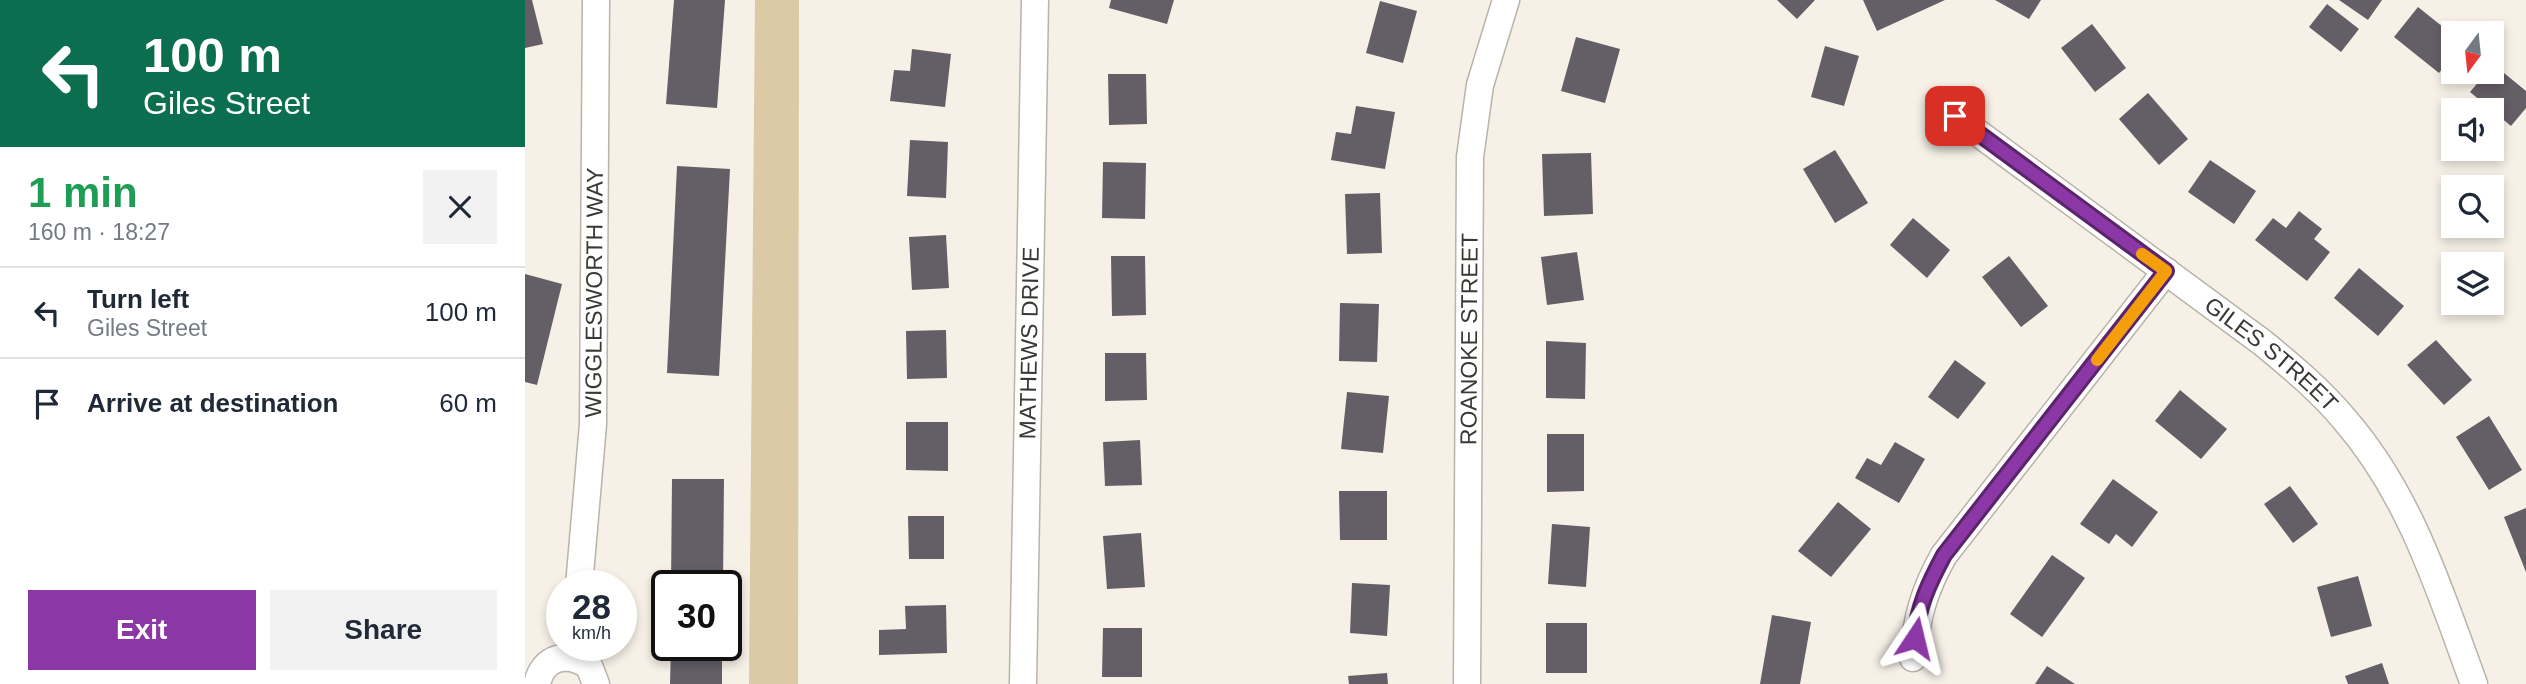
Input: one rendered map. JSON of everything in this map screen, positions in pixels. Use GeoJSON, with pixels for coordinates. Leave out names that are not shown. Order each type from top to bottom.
{"type":"FeatureCollection","features":[{"type":"Feature","properties":{"kind":"street","name":"WIGGLESWORTH WAY"},"geometry":{"type":"LineString","coordinates":[[580,570],[593,424],[596,0]]}},
{"type":"Feature","properties":{"kind":"street","name":"MATHEWS DRIVE"},"geometry":{"type":"LineString","coordinates":[[1023,684],[1035,0]]}},
{"type":"Feature","properties":{"kind":"street","name":"ROANOKE STREET"},"geometry":{"type":"LineString","coordinates":[[1467,684],[1470,157],[1480,85],[1506,0]]}},
{"type":"Feature","properties":{"kind":"street","name":"GILES STREET"},"geometry":{"type":"LineString","coordinates":[[1955,116],[2263,342],[2307,379],[2360,439],[2398,496],[2423,547],[2474,684]]}},
{"type":"Feature","properties":{"kind":"street"},"geometry":{"type":"LineString","coordinates":[[1913,658],[1916,618],[1926,587],[1944,555],[2166,271]]}},
{"type":"Feature","properties":{"kind":"street"},"geometry":{"type":"LineString","coordinates":[[537,684],[545,665],[552,661]]}},
{"type":"Feature","properties":{"kind":"street"},"geometry":{"type":"LineString","coordinates":[[583,661],[589,666],[596,684]]}},
{"type":"Feature","properties":{"kind":"shaded area"},"geometry":{"type":"Polygon","coordinates":[[[755,0],[799,0],[798,684],[749,684],[755,0]]]}},
{"type":"Feature","properties":{"kind":"building"},"geometry":{"type":"Polygon","coordinates":[[[525,0],[532,0],[543,44],[525,48],[525,0]]]}},
{"type":"Feature","properties":{"kind":"building"},"geometry":{"type":"Polygon","coordinates":[[[674,0],[725,0],[717,108],[666,104],[674,0]]]}},
{"type":"Feature","properties":{"kind":"building"},"geometry":{"type":"Polygon","coordinates":[[[1111,0],[1174,0],[1167,24],[1109,8],[1111,0]]]}},
{"type":"Feature","properties":{"kind":"building"},"geometry":{"type":"Polygon","coordinates":[[[1777,0],[1815,0],[1797,19],[1777,0]]]}},
{"type":"Feature","properties":{"kind":"building"},"geometry":{"type":"Polygon","coordinates":[[[1863,0],[1945,0],[1877,31],[1863,0]]]}},
{"type":"Feature","properties":{"kind":"building"},"geometry":{"type":"Polygon","coordinates":[[[1995,0],[2041,0],[2029,19],[1995,0]]]}},
{"type":"Feature","properties":{"kind":"building"},"geometry":{"type":"Polygon","coordinates":[[[2339,0],[2382,0],[2368,20],[2339,0]]]}},
{"type":"Feature","properties":{"kind":"building"},"geometry":{"type":"Polygon","coordinates":[[[1380,1],[1417,11],[1403,63],[1366,53],[1380,1]]]}},
{"type":"Feature","properties":{"kind":"building"},"geometry":{"type":"Polygon","coordinates":[[[2327,4],[2359,29],[2341,52],[2309,27],[2327,4]]]}},
{"type":"Feature","properties":{"kind":"building"},"geometry":{"type":"Polygon","coordinates":[[[2418,7],[2441,25],[2441,70],[2439,73],[2394,37],[2418,7]]]}},
{"type":"Feature","properties":{"kind":"building"},"geometry":{"type":"Polygon","coordinates":[[[2092,24],[2126,68],[2095,92],[2061,48],[2092,24]]]}},
{"type":"Feature","properties":{"kind":"building"},"geometry":{"type":"Polygon","coordinates":[[[1576,37],[1620,49],[1605,103],[1561,91],[1576,37]]]}},
{"type":"Feature","properties":{"kind":"building"},"geometry":{"type":"Polygon","coordinates":[[[1825,46],[1859,56],[1844,106],[1811,97],[1825,46]]]}},
{"type":"Feature","properties":{"kind":"building"},"geometry":{"type":"Polygon","coordinates":[[[912,49],[951,54],[945,107],[890,101],[894,70],[910,71],[912,49]]]}},
{"type":"Feature","properties":{"kind":"building"},"geometry":{"type":"Polygon","coordinates":[[[2504,73],[2526,91],[2526,108],[2511,126],[2504,120],[2504,98],[2477,98],[2470,92],[2477,84],[2504,84],[2504,73]]]}},
{"type":"Feature","properties":{"kind":"building"},"geometry":{"type":"Polygon","coordinates":[[[1108,74],[1146,74],[1147,124],[1109,125],[1108,74]]]}},
{"type":"Feature","properties":{"kind":"building"},"geometry":{"type":"Polygon","coordinates":[[[2148,93],[2188,139],[2159,165],[2119,119],[2148,93]]]}},
{"type":"Feature","properties":{"kind":"building"},"geometry":{"type":"Polygon","coordinates":[[[1356,106],[1395,112],[1385,169],[1331,160],[1336,132],[1351,134],[1356,106]]]}},
{"type":"Feature","properties":{"kind":"building"},"geometry":{"type":"Polygon","coordinates":[[[910,140],[948,142],[946,198],[907,196],[910,140]]]}},
{"type":"Feature","properties":{"kind":"building"},"geometry":{"type":"Polygon","coordinates":[[[1835,150],[1868,203],[1835,223],[1803,169],[1835,150]]]}},
{"type":"Feature","properties":{"kind":"building"},"geometry":{"type":"Polygon","coordinates":[[[1591,153],[1593,214],[1544,216],[1542,154],[1591,153]]]}},
{"type":"Feature","properties":{"kind":"building"},"geometry":{"type":"Polygon","coordinates":[[[2210,160],[2256,191],[2234,224],[2188,192],[2210,160]]]}},
{"type":"Feature","properties":{"kind":"building"},"geometry":{"type":"Polygon","coordinates":[[[1103,162],[1146,163],[1145,219],[1102,218],[1103,162]]]}},
{"type":"Feature","properties":{"kind":"building"},"geometry":{"type":"Polygon","coordinates":[[[677,166],[730,169],[719,376],[667,373],[677,166]]]}},
{"type":"Feature","properties":{"kind":"building"},"geometry":{"type":"Polygon","coordinates":[[[1380,193],[1382,253],[1347,254],[1345,194],[1380,193]]]}},
{"type":"Feature","properties":{"kind":"building"},"geometry":{"type":"Polygon","coordinates":[[[2299,211],[2322,229],[2314,239],[2330,252],[2307,281],[2255,240],[2273,218],[2286,228],[2299,211]]]}},
{"type":"Feature","properties":{"kind":"building"},"geometry":{"type":"Polygon","coordinates":[[[1913,218],[1950,250],[1927,278],[1890,245],[1913,218]]]}},
{"type":"Feature","properties":{"kind":"building"},"geometry":{"type":"Polygon","coordinates":[[[946,235],[949,288],[912,290],[909,237],[946,235]]]}},
{"type":"Feature","properties":{"kind":"building"},"geometry":{"type":"Polygon","coordinates":[[[1577,252],[1584,300],[1547,305],[1541,257],[1577,252]]]}},
{"type":"Feature","properties":{"kind":"building"},"geometry":{"type":"Polygon","coordinates":[[[1111,256],[1145,256],[1146,315],[1112,316],[1111,256]]]}},
{"type":"Feature","properties":{"kind":"building"},"geometry":{"type":"Polygon","coordinates":[[[2009,256],[2048,306],[2021,327],[1982,277],[2009,256]]]}},
{"type":"Feature","properties":{"kind":"building"},"geometry":{"type":"Polygon","coordinates":[[[2359,268],[2404,306],[2378,336],[2334,298],[2359,268]]]}},
{"type":"Feature","properties":{"kind":"building"},"geometry":{"type":"Polygon","coordinates":[[[525,274],[562,284],[537,385],[525,382],[525,274]]]}},
{"type":"Feature","properties":{"kind":"building"},"geometry":{"type":"Polygon","coordinates":[[[1340,303],[1379,304],[1377,362],[1339,361],[1340,303]]]}},
{"type":"Feature","properties":{"kind":"building"},"geometry":{"type":"Polygon","coordinates":[[[946,330],[947,378],[907,379],[906,331],[946,330]]]}},
{"type":"Feature","properties":{"kind":"building"},"geometry":{"type":"Polygon","coordinates":[[[2436,340],[2472,380],[2444,405],[2407,365],[2436,340]]]}},
{"type":"Feature","properties":{"kind":"building"},"geometry":{"type":"Polygon","coordinates":[[[1546,341],[1586,343],[1585,399],[1546,398],[1546,341]]]}},
{"type":"Feature","properties":{"kind":"building"},"geometry":{"type":"Polygon","coordinates":[[[1105,353],[1146,353],[1147,400],[1105,401],[1105,353]]]}},
{"type":"Feature","properties":{"kind":"building"},"geometry":{"type":"Polygon","coordinates":[[[1955,360],[1986,383],[1958,419],[1928,397],[1955,360]]]}},
{"type":"Feature","properties":{"kind":"building"},"geometry":{"type":"Polygon","coordinates":[[[2180,390],[2227,429],[2201,459],[2155,421],[2180,390]]]}},
{"type":"Feature","properties":{"kind":"building"},"geometry":{"type":"Polygon","coordinates":[[[1347,392],[1389,396],[1383,453],[1341,449],[1347,392]]]}},
{"type":"Feature","properties":{"kind":"building"},"geometry":{"type":"Polygon","coordinates":[[[2489,416],[2522,470],[2489,490],[2456,437],[2489,416]]]}},
{"type":"Feature","properties":{"kind":"building"},"geometry":{"type":"Polygon","coordinates":[[[906,422],[948,422],[948,471],[906,470],[906,422]]]}},
{"type":"Feature","properties":{"kind":"building"},"geometry":{"type":"Polygon","coordinates":[[[1547,434],[1584,434],[1584,491],[1547,492],[1547,434]]]}},
{"type":"Feature","properties":{"kind":"building"},"geometry":{"type":"Polygon","coordinates":[[[1140,440],[1142,485],[1105,486],[1103,442],[1140,440]]]}},
{"type":"Feature","properties":{"kind":"building"},"geometry":{"type":"Polygon","coordinates":[[[1895,442],[1925,459],[1899,503],[1855,478],[1867,458],[1881,465],[1895,442]]]}},
{"type":"Feature","properties":{"kind":"building"},"geometry":{"type":"Polygon","coordinates":[[[672,479],[724,479],[723,570],[671,570],[672,479]]]}},
{"type":"Feature","properties":{"kind":"building"},"geometry":{"type":"Polygon","coordinates":[[[2113,479],[2158,512],[2132,547],[2116,534],[2109,544],[2080,524],[2113,479]]]}},
{"type":"Feature","properties":{"kind":"building"},"geometry":{"type":"Polygon","coordinates":[[[2290,486],[2318,524],[2293,543],[2264,504],[2290,486]]]}},
{"type":"Feature","properties":{"kind":"building"},"geometry":{"type":"Polygon","coordinates":[[[1339,491],[1387,491],[1387,540],[1340,540],[1339,491]]]}},
{"type":"Feature","properties":{"kind":"building"},"geometry":{"type":"Polygon","coordinates":[[[1838,502],[1871,529],[1831,577],[1798,551],[1838,502]]]}},
{"type":"Feature","properties":{"kind":"building"},"geometry":{"type":"Polygon","coordinates":[[[2526,508],[2526,572],[2504,517],[2526,508]]]}},
{"type":"Feature","properties":{"kind":"building"},"geometry":{"type":"Polygon","coordinates":[[[908,516],[944,516],[944,559],[909,559],[908,516]]]}},
{"type":"Feature","properties":{"kind":"building"},"geometry":{"type":"Polygon","coordinates":[[[1552,524],[1590,527],[1586,587],[1548,584],[1552,524]]]}},
{"type":"Feature","properties":{"kind":"building"},"geometry":{"type":"Polygon","coordinates":[[[1141,533],[1145,587],[1107,589],[1103,536],[1141,533]]]}},
{"type":"Feature","properties":{"kind":"building"},"geometry":{"type":"Polygon","coordinates":[[[2052,555],[2085,578],[2042,637],[2010,614],[2052,555]]]}},
{"type":"Feature","properties":{"kind":"building"},"geometry":{"type":"Polygon","coordinates":[[[2358,576],[2372,626],[2331,637],[2317,587],[2358,576]]]}},
{"type":"Feature","properties":{"kind":"building"},"geometry":{"type":"Polygon","coordinates":[[[1352,583],[1390,585],[1387,636],[1350,633],[1352,583]]]}},
{"type":"Feature","properties":{"kind":"building"},"geometry":{"type":"Polygon","coordinates":[[[946,605],[947,653],[879,655],[879,630],[906,629],[905,606],[946,605]]]}},
{"type":"Feature","properties":{"kind":"building"},"geometry":{"type":"Polygon","coordinates":[[[1772,615],[1811,622],[1800,684],[1760,684],[1772,615]]]}},
{"type":"Feature","properties":{"kind":"building"},"geometry":{"type":"Polygon","coordinates":[[[1546,623],[1587,623],[1587,673],[1546,673],[1546,623]]]}},
{"type":"Feature","properties":{"kind":"building"},"geometry":{"type":"Polygon","coordinates":[[[1103,628],[1142,628],[1142,677],[1102,677],[1103,628]]]}},
{"type":"Feature","properties":{"kind":"building"},"geometry":{"type":"Polygon","coordinates":[[[671,661],[722,661],[722,684],[670,684],[671,661]]]}},
{"type":"Feature","properties":{"kind":"building"},"geometry":{"type":"Polygon","coordinates":[[[2382,663],[2389,684],[2348,684],[2345,676],[2382,663]]]}},
{"type":"Feature","properties":{"kind":"building"},"geometry":{"type":"Polygon","coordinates":[[[2047,666],[2075,684],[2035,684],[2047,666]]]}},
{"type":"Feature","properties":{"kind":"building"},"geometry":{"type":"Polygon","coordinates":[[[1387,673],[1388,684],[1349,684],[1348,676],[1387,673]]]}},
{"type":"Feature","properties":{"kind":"slow traffic"},"geometry":{"type":"LineString","coordinates":[[2097,360],[2166,271],[2142,254]]}},
{"type":"Feature","properties":{"kind":"route"},"geometry":{"type":"LineString","coordinates":[[1915,638],[1916,618],[1926,587],[1944,555],[2166,271],[1955,116]]}}]}
